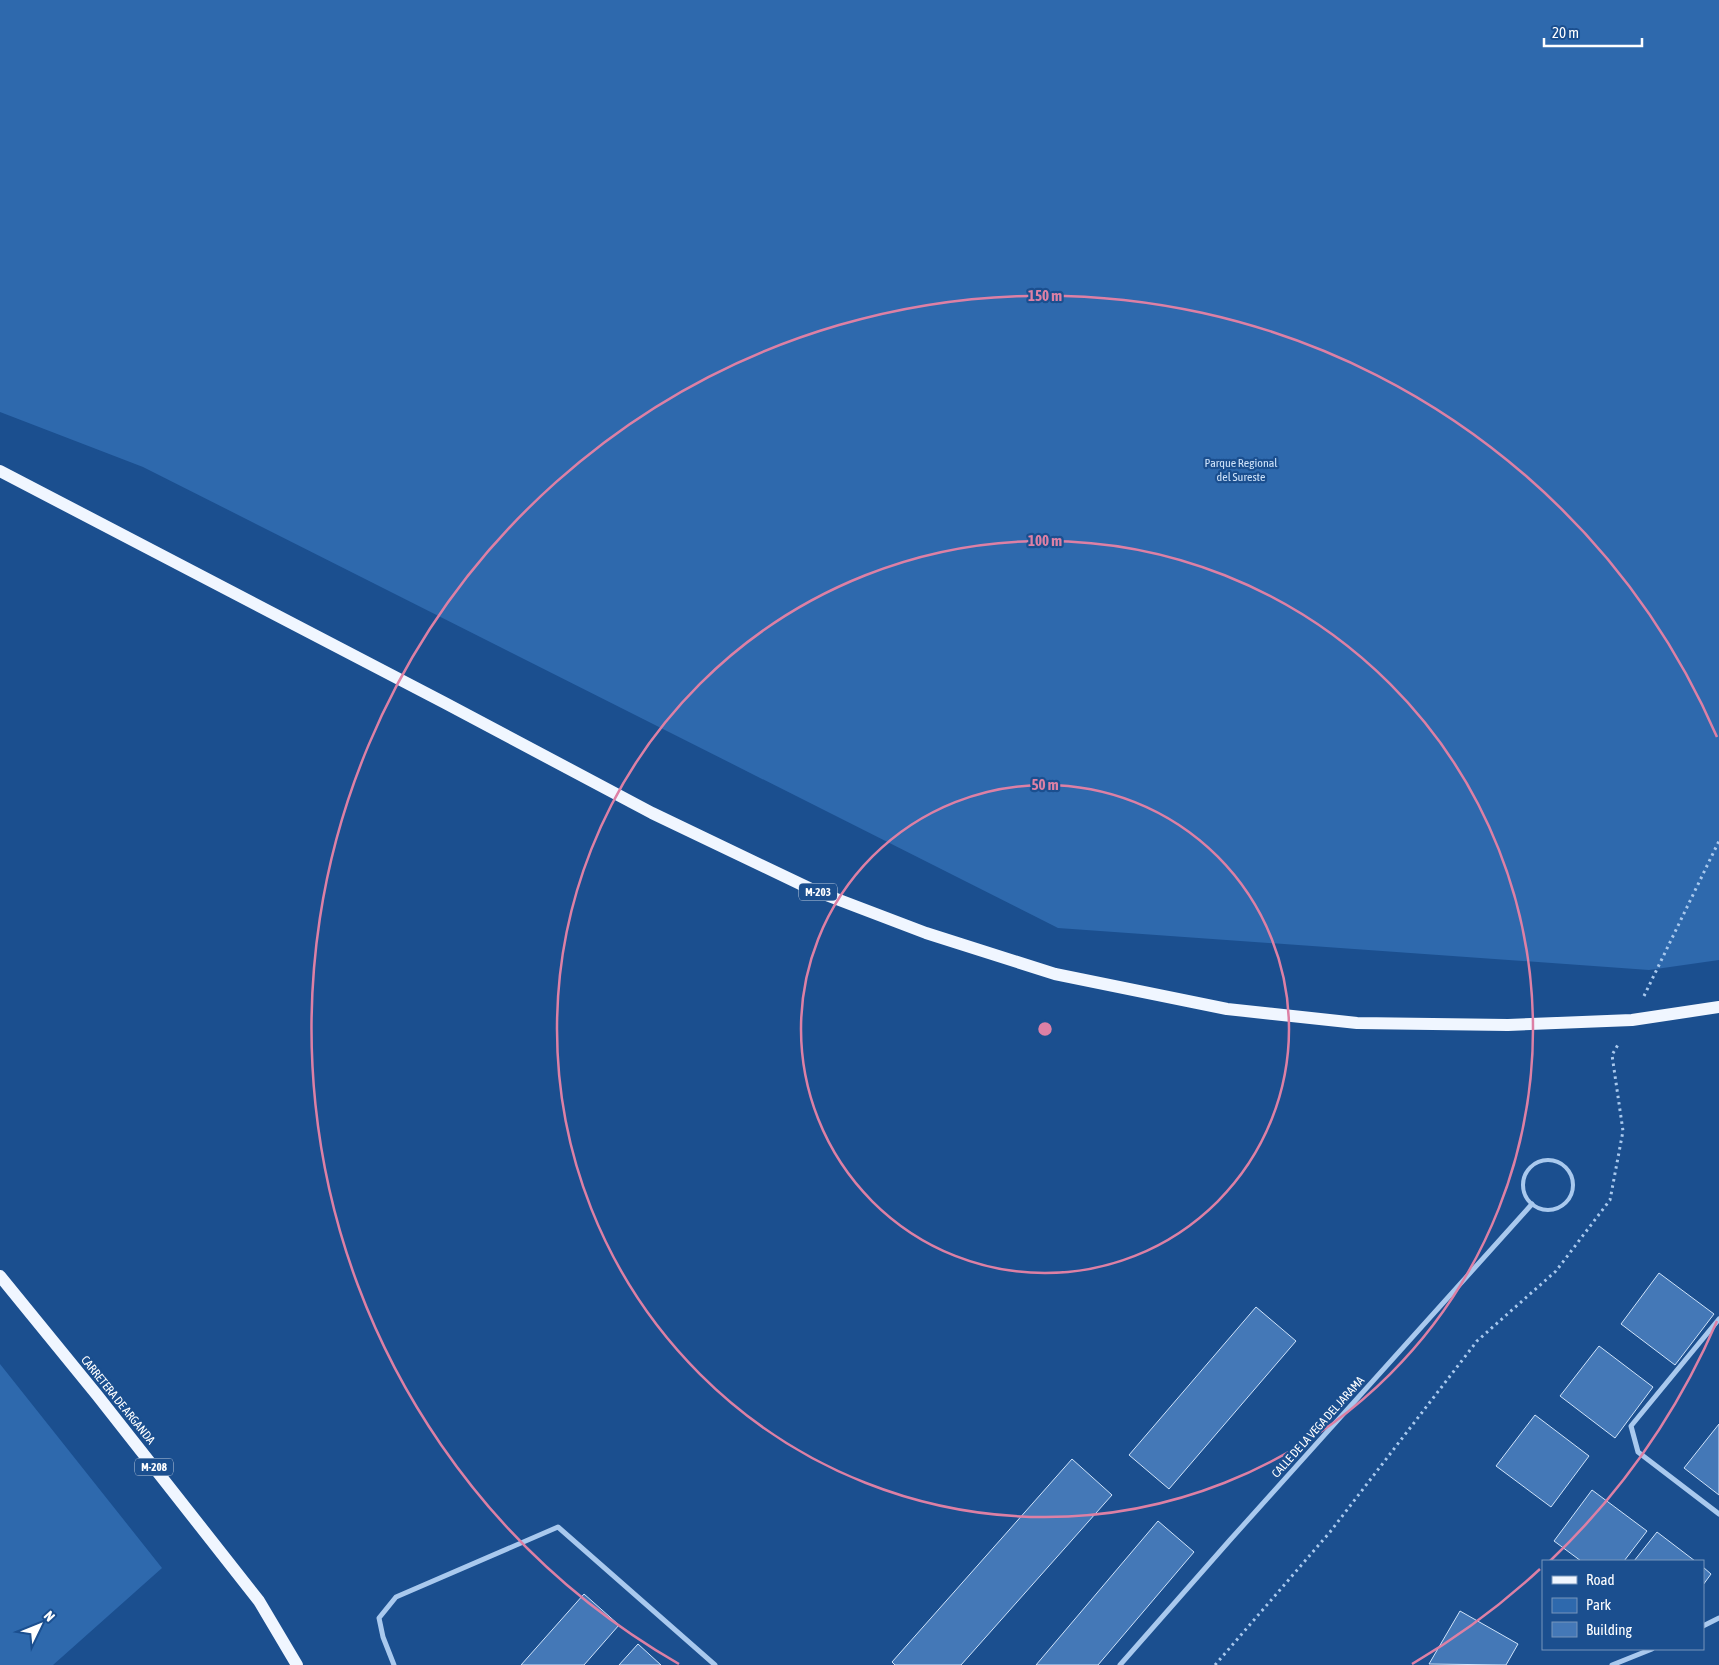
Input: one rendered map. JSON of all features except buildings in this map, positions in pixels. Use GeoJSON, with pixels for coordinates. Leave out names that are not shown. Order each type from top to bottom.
{"type":"FeatureCollection","features":[{"type":"Feature","properties":{"kind":"main road","name":"M-203"},"geometry":{"type":"LineString","coordinates":[[0,471],[652,813],[813,890],[926,933],[1055,974],[1228,1009],[1357,1023],[1508,1025],[1632,1020],[1719,1007]]}},
{"type":"Feature","properties":{"kind":"main road","name":"CARRETERA DE ARGANDA"},"geometry":{"type":"LineString","coordinates":[[0,1276],[97,1395],[259,1601],[298,1665]]}},
{"type":"Feature","properties":{"kind":"street","name":"CALLE DE LA VEGA DEL JARAMA"},"geometry":{"type":"LineString","coordinates":[[1120,1665],[1532,1204]]}},
{"type":"Feature","properties":{"kind":"street"},"geometry":{"type":"LineString","coordinates":[[1719,1319],[1631,1426],[1638,1452],[1719,1514]]}},
{"type":"Feature","properties":{"kind":"street"},"geometry":{"type":"LineString","coordinates":[[394,1665],[383,1637],[379,1618],[396,1597],[558,1527],[715,1665]]}},
{"type":"Feature","properties":{"kind":"street"},"geometry":{"type":"LineString","coordinates":[[1704,1626],[1719,1618]]}},
{"type":"Feature","properties":{"kind":"street"},"geometry":{"type":"LineString","coordinates":[[1612,1665],[1650,1650]]}},
{"type":"Feature","properties":{"kind":"lane"},"geometry":{"type":"LineString","coordinates":[[1539,1161],[1556,1161],[1563,1165],[1572,1178],[1571,1194],[1568,1201],[1554,1209],[1538,1208],[1532,1204],[1526,1197],[1523,1189],[1523,1180],[1526,1172],[1539,1161]]}},
{"type":"Feature","properties":{"kind":"path"},"geometry":{"type":"LineString","coordinates":[[1215,1665],[1330,1532],[1477,1341],[1556,1271],[1610,1200],[1623,1131],[1612,1055],[1632,1020],[1719,841]]}},
{"type":"Feature","properties":{"kind":"green space","name":"Parque Regional del Sureste"},"geometry":{"type":"Polygon","coordinates":[[[0,0],[1719,0],[1719,960],[1649,970],[1058,928],[143,467],[0,412],[0,0]]]}},
{"type":"Feature","properties":{"kind":"green space"},"geometry":{"type":"Polygon","coordinates":[[[0,1364],[162,1568],[53,1665],[0,1665],[0,1364]]]}}]}
